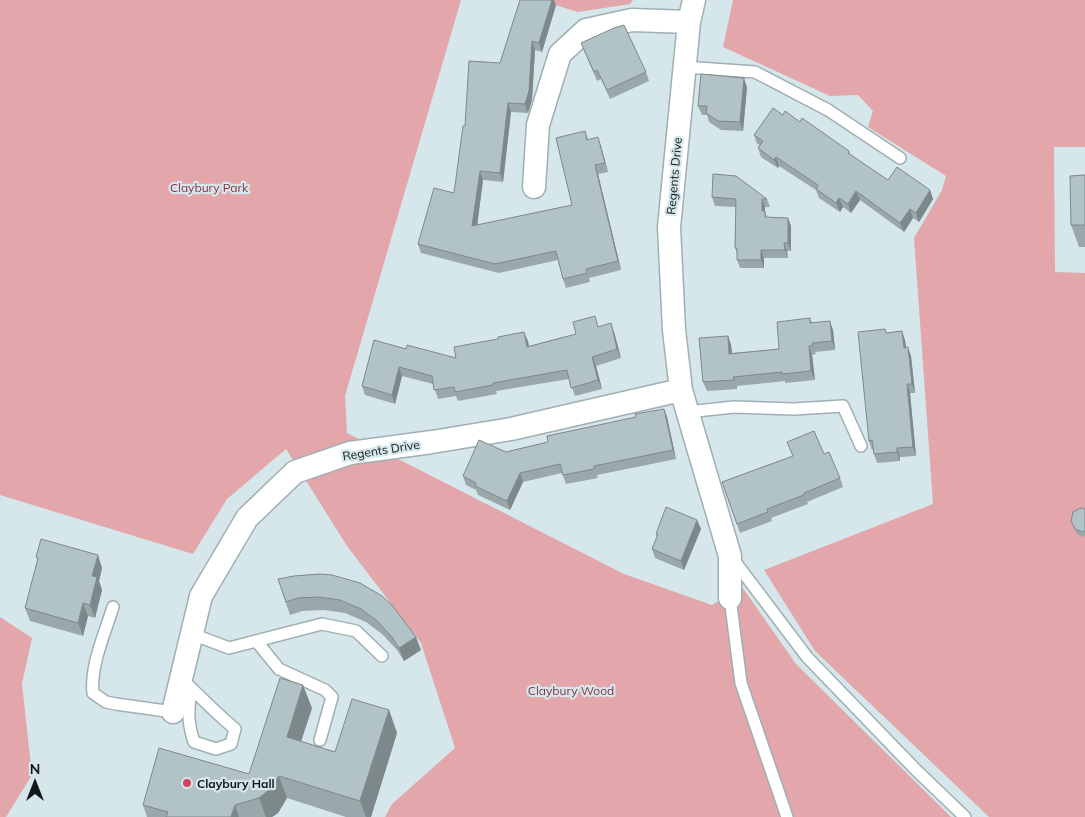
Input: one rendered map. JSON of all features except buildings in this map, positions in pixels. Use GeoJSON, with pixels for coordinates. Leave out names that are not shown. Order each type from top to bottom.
{"type":"FeatureCollection","features":[{"type":"Feature","properties":{"kind":"street","name":"Regents Drive"},"geometry":{"type":"LineString","coordinates":[[694,0],[689,22],[684,67],[669,227],[674,330],[680,390],[730,556],[730,598]]}},
{"type":"Feature","properties":{"kind":"street"},"geometry":{"type":"LineString","coordinates":[[534,187],[538,124],[560,54],[586,30],[632,20],[689,22]]}},
{"type":"Feature","properties":{"kind":"street","name":"Regents Drive"},"geometry":{"type":"LineString","coordinates":[[173,712],[187,683],[192,634],[201,596],[247,518],[295,472],[350,453],[511,429],[680,390]]}},
{"type":"Feature","properties":{"kind":"lane"},"geometry":{"type":"LineString","coordinates":[[684,67],[754,72],[828,110],[900,158]]}},
{"type":"Feature","properties":{"kind":"lane"},"geometry":{"type":"LineString","coordinates":[[687,412],[734,407],[794,409],[843,406],[861,446]]}},
{"type":"Feature","properties":{"kind":"lane"},"geometry":{"type":"LineString","coordinates":[[730,556],[807,657],[915,769],[966,817]]}},
{"type":"Feature","properties":{"kind":"lane"},"geometry":{"type":"LineString","coordinates":[[730,598],[741,683],[787,817]]}},
{"type":"Feature","properties":{"kind":"lane"},"geometry":{"type":"LineString","coordinates":[[113,607],[94,669],[93,693],[106,702],[173,712]]}},
{"type":"Feature","properties":{"kind":"lane"},"geometry":{"type":"LineString","coordinates":[[192,634],[230,648],[322,624],[356,631],[382,656]]}},
{"type":"Feature","properties":{"kind":"lane"},"geometry":{"type":"LineString","coordinates":[[257,642],[279,669],[325,690],[332,696],[320,740]]}},
{"type":"Feature","properties":{"kind":"lane"},"geometry":{"type":"LineString","coordinates":[[187,683],[214,712],[235,729],[231,744],[216,749],[194,742],[189,728],[187,683]]}},
{"type":"Feature","properties":{"kind":"green space"},"geometry":{"type":"Polygon","coordinates":[[[0,0],[461,0],[345,396],[347,433],[624,574],[712,605],[742,587],[796,664],[951,817],[385,817],[392,804],[455,748],[421,643],[347,546],[286,449],[227,499],[193,554],[0,495],[0,0]]]}},
{"type":"Feature","properties":{"kind":"green space"},"geometry":{"type":"Polygon","coordinates":[[[539,0],[633,0],[630,4],[578,12],[539,0]]]}},
{"type":"Feature","properties":{"kind":"green space"},"geometry":{"type":"Polygon","coordinates":[[[733,0],[1085,0],[1085,147],[1054,147],[1055,272],[1085,273],[1085,817],[989,817],[815,651],[764,570],[933,504],[914,238],[942,190],[946,176],[868,127],[873,111],[858,95],[830,96],[723,47],[733,0]]]}},
{"type":"Feature","properties":{"kind":"green space"},"geometry":{"type":"Polygon","coordinates":[[[0,617],[32,638],[22,684],[32,775],[6,817],[0,817],[0,617]]]}},
{"type":"Feature","properties":{"kind":"place","name":"Claybury Hall"},"geometry":{"type":"Point","coordinates":[187,783]}},
{"type":"Feature","properties":{"kind":"park label","name":"Claybury Park"},"geometry":{"type":"Point","coordinates":[209,187]}},
{"type":"Feature","properties":{"kind":"park label","name":"Claybury Wood"},"geometry":{"type":"Point","coordinates":[571,690]}}]}
